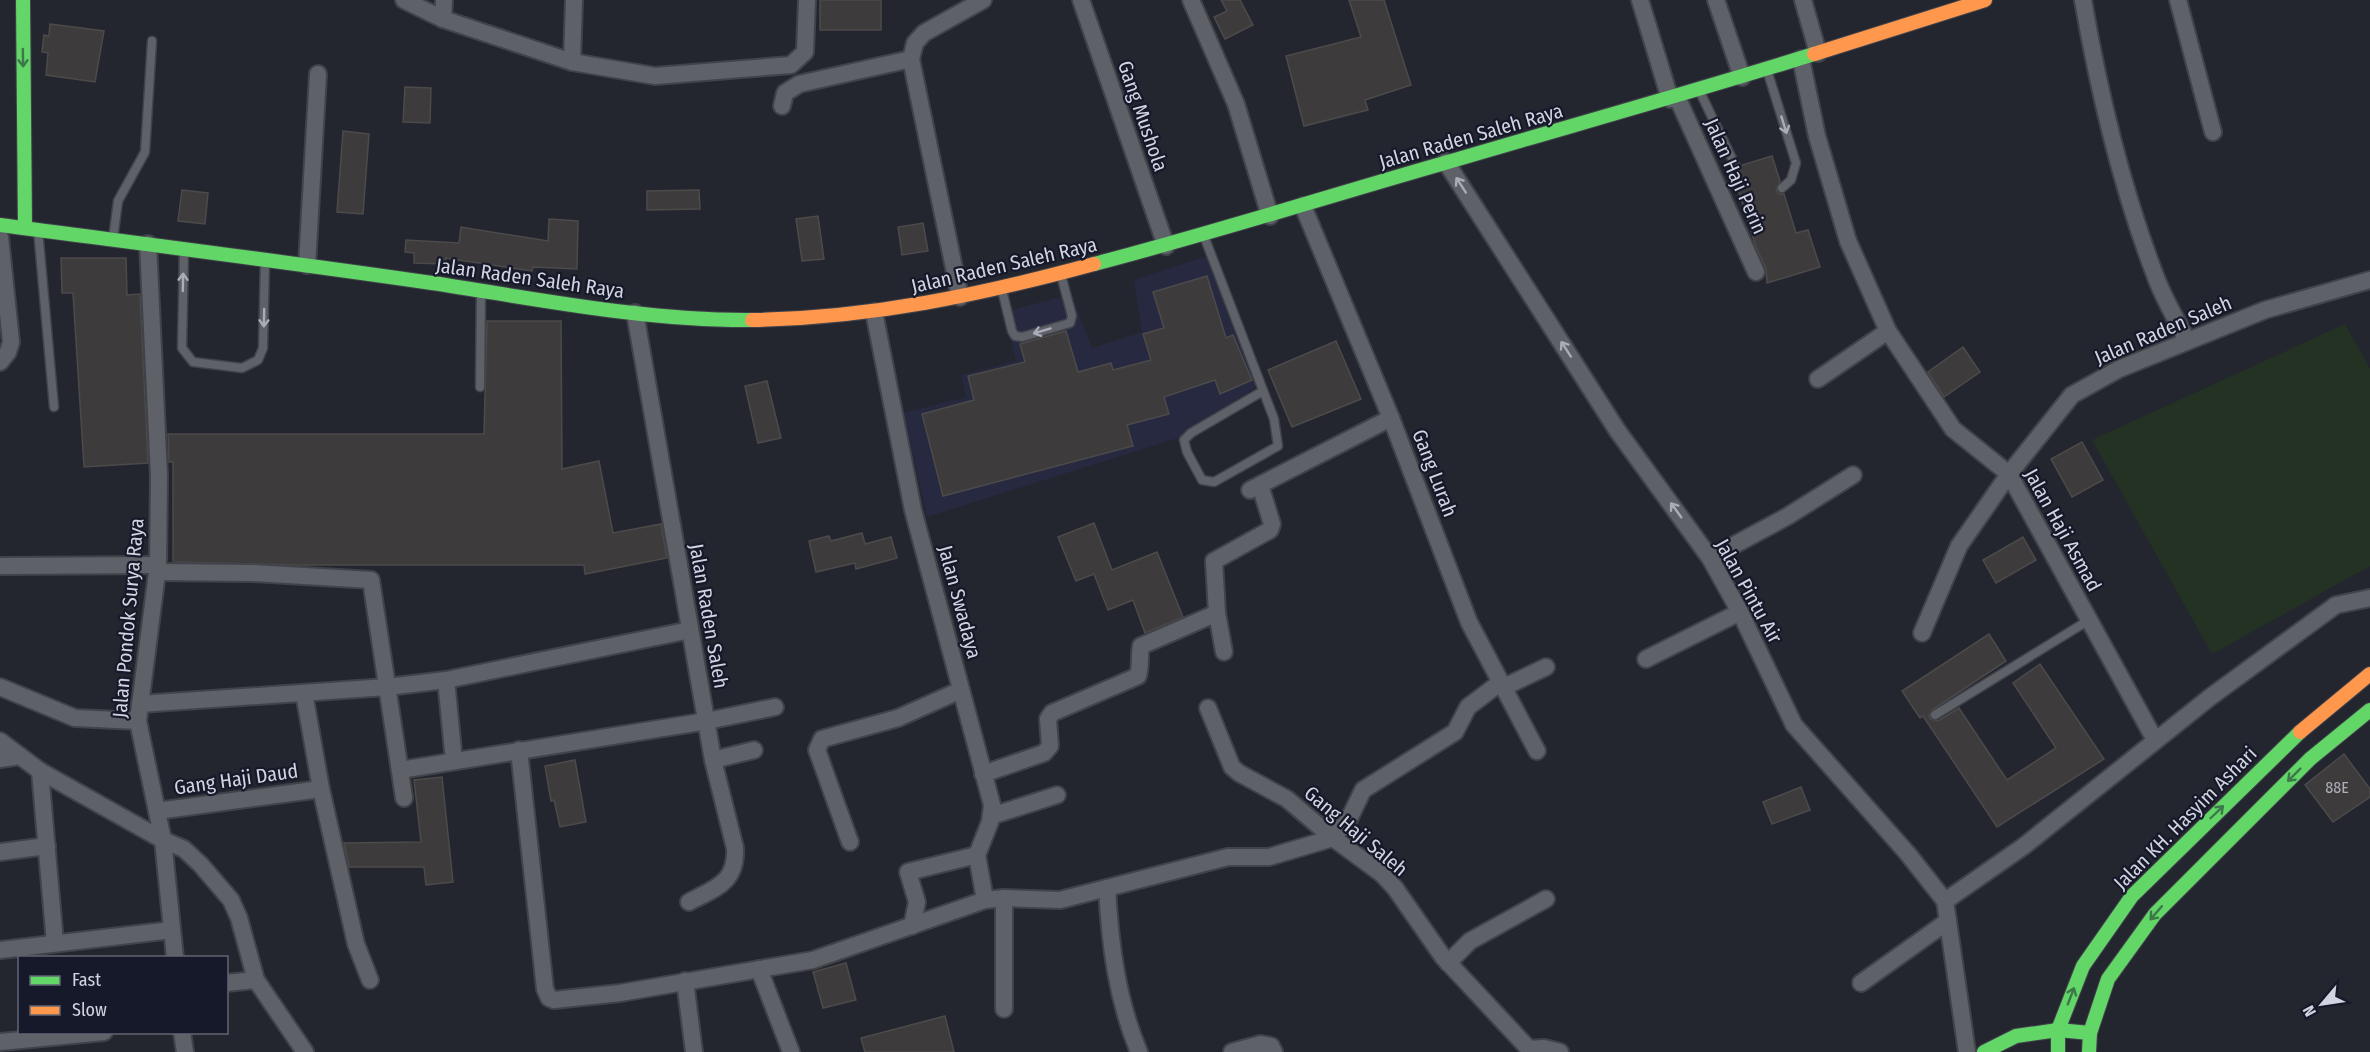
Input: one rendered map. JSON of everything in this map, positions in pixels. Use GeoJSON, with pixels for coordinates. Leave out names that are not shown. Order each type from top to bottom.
{"type":"FeatureCollection","features":[{"type":"Feature","properties":{"kind":"main road"},"geometry":{"type":"LineString","coordinates":[[24,0],[32,229]]}},
{"type":"Feature","properties":{"kind":"main road","name":"Jalan Raden Saleh Raya"},"geometry":{"type":"LineString","coordinates":[[0,225],[265,259],[635,313],[718,320],[788,319],[874,312],[1002,289],[1166,246],[1446,162],[1699,91],[1985,0]]}},
{"type":"Feature","properties":{"kind":"main road","name":"Jalan KH. Hasyim Ashari"},"geometry":{"type":"LineString","coordinates":[[2058,1052],[2058,1030],[2083,966],[2132,896],[2291,739],[2370,674]]}},
{"type":"Feature","properties":{"kind":"main road"},"geometry":{"type":"LineString","coordinates":[[2089,1052],[2090,1033],[2108,979],[2154,914],[2310,759],[2370,710]]}},
{"type":"Feature","properties":{"kind":"main road"},"geometry":{"type":"LineString","coordinates":[[2291,739],[2310,759]]}},
{"type":"Feature","properties":{"kind":"main road"},"geometry":{"type":"LineString","coordinates":[[1984,1052],[2016,1036],[2058,1030],[2090,1033]]}},
{"type":"Feature","properties":{"kind":"street"},"geometry":{"type":"LineString","coordinates":[[404,0],[443,19],[572,62],[655,76],[791,65],[805,52],[807,0]]}},
{"type":"Feature","properties":{"kind":"street"},"geometry":{"type":"LineString","coordinates":[[443,19],[444,0]]}},
{"type":"Feature","properties":{"kind":"street"},"geometry":{"type":"LineString","coordinates":[[572,62],[574,0]]}},
{"type":"Feature","properties":{"kind":"street"},"geometry":{"type":"LineString","coordinates":[[960,297],[911,59],[915,43],[924,33],[983,0]]}},
{"type":"Feature","properties":{"kind":"street","name":"Gang Mushola"},"geometry":{"type":"LineString","coordinates":[[1081,0],[1166,246]]}},
{"type":"Feature","properties":{"kind":"street"},"geometry":{"type":"LineString","coordinates":[[1191,0],[1236,104],[1270,216]]}},
{"type":"Feature","properties":{"kind":"street","name":"Jalan Haji Perin"},"geometry":{"type":"LineString","coordinates":[[1640,0],[1674,98],[1756,272]]}},
{"type":"Feature","properties":{"kind":"street"},"geometry":{"type":"LineString","coordinates":[[1716,0],[1742,77]]}},
{"type":"Feature","properties":{"kind":"street"},"geometry":{"type":"LineString","coordinates":[[1803,0],[1818,53]]}},
{"type":"Feature","properties":{"kind":"street"},"geometry":{"type":"LineString","coordinates":[[2083,0],[2095,68],[2116,156],[2155,277],[2187,341]]}},
{"type":"Feature","properties":{"kind":"street"},"geometry":{"type":"LineString","coordinates":[[2178,0],[2213,132]]}},
{"type":"Feature","properties":{"kind":"street","name":"Jalan Haji Asmad"},"geometry":{"type":"LineString","coordinates":[[1801,58],[1817,136],[1848,241],[1888,331],[1953,429],[2009,474],[2155,741]]}},
{"type":"Feature","properties":{"kind":"street"},"geometry":{"type":"LineString","coordinates":[[782,106],[785,93],[800,84],[911,59]]}},
{"type":"Feature","properties":{"kind":"street"},"geometry":{"type":"LineString","coordinates":[[307,265],[318,74]]}},
{"type":"Feature","properties":{"kind":"street","name":"Jalan Pintu Air"},"geometry":{"type":"LineString","coordinates":[[1446,162],[1617,430],[1710,558],[1740,612],[1794,725],[1908,854],[1945,901],[1967,1052]]}},
{"type":"Feature","properties":{"kind":"street","name":"Gang Lurah"},"geometry":{"type":"LineString","coordinates":[[1303,206],[1391,417],[1469,622],[1537,751]]}},
{"type":"Feature","properties":{"kind":"street"},"geometry":{"type":"LineString","coordinates":[[0,237],[11,342],[4,360],[0,362]]}},
{"type":"Feature","properties":{"kind":"street","name":"Jalan Pondok Surya Raya"},"geometry":{"type":"LineString","coordinates":[[148,244],[159,476],[158,569],[138,722],[163,840],[175,956]]}},
{"type":"Feature","properties":{"kind":"street","name":"Jalan Raden Saleh"},"geometry":{"type":"LineString","coordinates":[[1922,633],[1959,546],[2009,474],[2072,395],[2119,369],[2265,310],[2370,280]]}},
{"type":"Feature","properties":{"kind":"street","name":"Jalan Swadaya"},"geometry":{"type":"LineString","coordinates":[[874,312],[914,510],[992,805],[991,816],[977,855],[985,900]]}},
{"type":"Feature","properties":{"kind":"street","name":"Jalan Raden Saleh"},"geometry":{"type":"LineString","coordinates":[[635,313],[713,760],[735,848],[736,862],[731,875],[722,885],[688,902]]}},
{"type":"Feature","properties":{"kind":"street"},"geometry":{"type":"LineString","coordinates":[[1818,379],[1888,331]]}},
{"type":"Feature","properties":{"kind":"street"},"geometry":{"type":"LineString","coordinates":[[1224,652],[1217,613],[1214,561],[1270,530],[1272,524],[1255,488],[1391,417]]}},
{"type":"Feature","properties":{"kind":"street"},"geometry":{"type":"LineString","coordinates":[[1710,558],[1788,516],[1853,476]]}},
{"type":"Feature","properties":{"kind":"street"},"geometry":{"type":"LineString","coordinates":[[0,566],[158,569],[371,580],[404,798]]}},
{"type":"Feature","properties":{"kind":"street"},"geometry":{"type":"LineString","coordinates":[[1945,901],[2024,846],[2155,741],[2336,605],[2370,598]]}},
{"type":"Feature","properties":{"kind":"street"},"geometry":{"type":"LineString","coordinates":[[1646,659],[1740,612]]}},
{"type":"Feature","properties":{"kind":"street"},"geometry":{"type":"LineString","coordinates":[[983,774],[1044,753],[1050,746],[1048,719],[1052,712],[1138,676],[1141,667],[1139,656],[1141,646],[1217,613]]}},
{"type":"Feature","properties":{"kind":"street"},"geometry":{"type":"LineString","coordinates":[[140,705],[387,687],[446,680],[690,630]]}},
{"type":"Feature","properties":{"kind":"street"},"geometry":{"type":"LineString","coordinates":[[519,750],[544,990],[549,998],[555,1000],[620,993],[813,960],[985,900],[1004,898],[1060,900],[1228,857],[1269,857],[1333,838],[1350,817],[1363,790],[1455,732],[1468,707],[1503,684],[1546,667]]}},
{"type":"Feature","properties":{"kind":"street"},"geometry":{"type":"LineString","coordinates":[[446,680],[454,760]]}},
{"type":"Feature","properties":{"kind":"street"},"geometry":{"type":"LineString","coordinates":[[0,687],[75,718],[138,722]]}},
{"type":"Feature","properties":{"kind":"street"},"geometry":{"type":"LineString","coordinates":[[850,842],[817,750],[822,739],[898,718],[961,690]]}},
{"type":"Feature","properties":{"kind":"street"},"geometry":{"type":"LineString","coordinates":[[304,693],[321,789],[356,944],[370,980]]}},
{"type":"Feature","properties":{"kind":"street"},"geometry":{"type":"LineString","coordinates":[[399,770],[775,707]]}},
{"type":"Feature","properties":{"kind":"street","name":"Gang Haji Saleh"},"geometry":{"type":"LineString","coordinates":[[1208,708],[1232,766],[1239,773],[1287,800],[1389,881],[1448,963],[1529,1051],[1544,1048],[1560,1052]]}},
{"type":"Feature","properties":{"kind":"street"},"geometry":{"type":"LineString","coordinates":[[0,741],[40,771],[163,840],[184,849],[201,865],[231,900],[239,918],[256,980],[305,1052]]}},
{"type":"Feature","properties":{"kind":"street"},"geometry":{"type":"LineString","coordinates":[[713,760],[754,750]]}},
{"type":"Feature","properties":{"kind":"street"},"geometry":{"type":"LineString","coordinates":[[0,759],[20,756]]}},
{"type":"Feature","properties":{"kind":"street"},"geometry":{"type":"LineString","coordinates":[[40,771],[55,944]]}},
{"type":"Feature","properties":{"kind":"street","name":"Gang Haji Daud"},"geometry":{"type":"LineString","coordinates":[[157,811],[321,789]]}},
{"type":"Feature","properties":{"kind":"street"},"geometry":{"type":"LineString","coordinates":[[991,816],[1057,795]]}},
{"type":"Feature","properties":{"kind":"street"},"geometry":{"type":"LineString","coordinates":[[0,852],[47,846]]}},
{"type":"Feature","properties":{"kind":"street"},"geometry":{"type":"LineString","coordinates":[[912,926],[917,903],[908,872],[977,855]]}},
{"type":"Feature","properties":{"kind":"street"},"geometry":{"type":"LineString","coordinates":[[1107,888],[1111,945],[1122,999],[1138,1052]]}},
{"type":"Feature","properties":{"kind":"street"},"geometry":{"type":"LineString","coordinates":[[1004,898],[1004,1009]]}},
{"type":"Feature","properties":{"kind":"street"},"geometry":{"type":"LineString","coordinates":[[1448,963],[1470,941],[1546,899]]}},
{"type":"Feature","properties":{"kind":"street"},"geometry":{"type":"LineString","coordinates":[[1861,983],[1948,921]]}},
{"type":"Feature","properties":{"kind":"street"},"geometry":{"type":"LineString","coordinates":[[0,950],[172,930]]}},
{"type":"Feature","properties":{"kind":"street"},"geometry":{"type":"LineString","coordinates":[[759,969],[791,1052]]}},
{"type":"Feature","properties":{"kind":"street"},"geometry":{"type":"LineString","coordinates":[[228,983],[256,980]]}},
{"type":"Feature","properties":{"kind":"street"},"geometry":{"type":"LineString","coordinates":[[685,981],[694,1052]]}},
{"type":"Feature","properties":{"kind":"street"},"geometry":{"type":"LineString","coordinates":[[0,1042],[83,1034]]}},
{"type":"Feature","properties":{"kind":"street"},"geometry":{"type":"LineString","coordinates":[[182,1034],[185,1052]]}},
{"type":"Feature","properties":{"kind":"street"},"geometry":{"type":"LineString","coordinates":[[1232,1052],[1267,1048]]}},
{"type":"Feature","properties":{"kind":"lane"},"geometry":{"type":"LineString","coordinates":[[113,239],[118,201],[145,152],[152,41]]}},
{"type":"Feature","properties":{"kind":"lane"},"geometry":{"type":"LineString","coordinates":[[1767,69],[1796,163],[1791,180],[1782,188]]}},
{"type":"Feature","properties":{"kind":"lane"},"geometry":{"type":"LineString","coordinates":[[1699,91],[1736,167]]}},
{"type":"Feature","properties":{"kind":"lane"},"geometry":{"type":"LineString","coordinates":[[32,229],[54,406]]}},
{"type":"Feature","properties":{"kind":"lane"},"geometry":{"type":"LineString","coordinates":[[1204,235],[1274,419],[1278,446],[1214,482],[1203,480],[1187,452],[1185,440],[1191,433],[1263,391]]}},
{"type":"Feature","properties":{"kind":"lane"},"geometry":{"type":"LineString","coordinates":[[184,249],[182,348],[193,362],[232,367],[242,368],[258,360],[263,348],[265,259]]}},
{"type":"Feature","properties":{"kind":"lane"},"geometry":{"type":"LineString","coordinates":[[1002,289],[1012,331],[1015,336],[1022,337],[1070,323],[1072,316],[1061,274]]}},
{"type":"Feature","properties":{"kind":"lane"},"geometry":{"type":"LineString","coordinates":[[480,387],[481,290]]}},
{"type":"Feature","properties":{"kind":"lane"},"geometry":{"type":"LineString","coordinates":[[1935,715],[2089,620]]}},
{"type":"Feature","properties":{"kind":"shaded area"},"geometry":{"type":"Polygon","coordinates":[[[1207,256],[1258,386],[1181,437],[927,517],[904,413],[966,397],[961,375],[1016,361],[1004,312],[1071,294],[1092,348],[1142,332],[1134,280],[1207,256]]]}},
{"type":"Feature","properties":{"kind":"green space"},"geometry":{"type":"Polygon","coordinates":[[[2345,324],[2370,369],[2370,566],[2212,654],[2092,440],[2345,324]]]}},
{"type":"Feature","properties":{"kind":"building"},"geometry":{"type":"Polygon","coordinates":[[[820,0],[881,0],[881,30],[820,30],[820,0]]]}},
{"type":"Feature","properties":{"kind":"building"},"geometry":{"type":"Polygon","coordinates":[[[1221,0],[1240,0],[1253,25],[1225,39],[1214,17],[1227,11],[1221,0]]]}},
{"type":"Feature","properties":{"kind":"building"},"geometry":{"type":"Polygon","coordinates":[[[1349,0],[1384,0],[1411,85],[1365,100],[1368,110],[1304,126],[1286,56],[1361,37],[1349,0]]]}},
{"type":"Feature","properties":{"kind":"building"},"geometry":{"type":"Polygon","coordinates":[[[50,24],[104,31],[95,82],[46,75],[48,53],[42,52],[44,35],[49,36],[50,24]]]}},
{"type":"Feature","properties":{"kind":"building"},"geometry":{"type":"Polygon","coordinates":[[[405,87],[431,88],[430,123],[403,122],[405,87]]]}},
{"type":"Feature","properties":{"kind":"building"},"geometry":{"type":"Polygon","coordinates":[[[343,131],[369,134],[363,214],[337,212],[343,131]]]}},
{"type":"Feature","properties":{"kind":"building"},"geometry":{"type":"Polygon","coordinates":[[[1772,156],[1780,181],[1776,190],[1779,194],[1784,194],[1796,233],[1808,230],[1820,267],[1767,283],[1766,268],[1756,247],[1733,173],[1739,172],[1742,165],[1772,156]]]}},
{"type":"Feature","properties":{"kind":"building"},"geometry":{"type":"Polygon","coordinates":[[[182,190],[208,193],[205,224],[178,221],[182,190]]]}},
{"type":"Feature","properties":{"kind":"building"},"geometry":{"type":"Polygon","coordinates":[[[699,190],[700,209],[647,210],[647,191],[699,190]]]}},
{"type":"Feature","properties":{"kind":"building"},"geometry":{"type":"Polygon","coordinates":[[[818,216],[824,259],[802,261],[796,219],[818,216]]]}},
{"type":"Feature","properties":{"kind":"building"},"geometry":{"type":"Polygon","coordinates":[[[549,219],[578,221],[577,269],[533,267],[532,271],[446,258],[445,264],[414,263],[414,253],[405,252],[406,240],[459,243],[461,227],[548,241],[549,219]]]}},
{"type":"Feature","properties":{"kind":"building"},"geometry":{"type":"Polygon","coordinates":[[[923,223],[928,251],[902,255],[898,227],[923,223]]]}},
{"type":"Feature","properties":{"kind":"building"},"geometry":{"type":"Polygon","coordinates":[[[61,258],[126,258],[127,295],[140,294],[148,463],[84,467],[73,293],[62,293],[61,258]]]}},
{"type":"Feature","properties":{"kind":"building"},"geometry":{"type":"Polygon","coordinates":[[[1207,276],[1226,338],[1233,335],[1252,380],[1220,394],[1215,380],[1164,397],[1169,414],[1127,425],[1133,446],[943,496],[922,414],[974,400],[968,376],[1025,362],[1020,344],[1066,331],[1078,372],[1111,363],[1113,370],[1151,360],[1143,334],[1164,328],[1153,292],[1207,276]]]}},
{"type":"Feature","properties":{"kind":"building"},"geometry":{"type":"Polygon","coordinates":[[[487,321],[561,321],[562,469],[599,461],[613,533],[661,524],[667,558],[585,574],[584,565],[295,565],[173,562],[173,462],[169,462],[168,434],[484,434],[487,321]]]}},
{"type":"Feature","properties":{"kind":"building"},"geometry":{"type":"Polygon","coordinates":[[[1336,341],[1361,399],[1292,427],[1268,370],[1336,341]]]}},
{"type":"Feature","properties":{"kind":"building"},"geometry":{"type":"Polygon","coordinates":[[[1963,347],[1980,372],[1944,397],[1928,372],[1963,347]]]}},
{"type":"Feature","properties":{"kind":"building"},"geometry":{"type":"Polygon","coordinates":[[[767,381],[781,438],[758,443],[745,386],[767,381]]]}},
{"type":"Feature","properties":{"kind":"building"},"geometry":{"type":"Polygon","coordinates":[[[2082,442],[2103,480],[2072,497],[2051,459],[2082,442]]]}},
{"type":"Feature","properties":{"kind":"building"},"geometry":{"type":"Polygon","coordinates":[[[1094,523],[1112,570],[1157,552],[1183,617],[1145,633],[1133,600],[1108,610],[1094,574],[1076,581],[1058,537],[1094,523]]]}},
{"type":"Feature","properties":{"kind":"building"},"geometry":{"type":"Polygon","coordinates":[[[862,533],[865,544],[891,537],[897,558],[856,569],[855,563],[816,572],[809,541],[829,536],[831,541],[862,533]]]}},
{"type":"Feature","properties":{"kind":"building"},"geometry":{"type":"Polygon","coordinates":[[[2023,537],[2036,560],[1996,583],[1983,560],[2023,537]]]}},
{"type":"Feature","properties":{"kind":"building"},"geometry":{"type":"Polygon","coordinates":[[[1989,634],[2006,661],[1932,710],[1929,715],[1930,719],[1938,721],[1959,708],[2007,780],[2056,748],[2013,683],[2040,664],[2104,759],[1997,827],[1923,716],[1920,718],[1902,691],[1989,634]]]}},
{"type":"Feature","properties":{"kind":"building"},"geometry":{"type":"Polygon","coordinates":[[[2344,754],[2370,789],[2370,797],[2333,822],[2305,785],[2344,754]]]}},
{"type":"Feature","properties":{"kind":"building"},"geometry":{"type":"Polygon","coordinates":[[[575,760],[586,822],[560,827],[554,800],[551,801],[545,766],[575,760]]]}},
{"type":"Feature","properties":{"kind":"building"},"geometry":{"type":"Polygon","coordinates":[[[442,777],[453,882],[426,885],[424,867],[349,867],[344,843],[421,842],[414,780],[442,777]]]}},
{"type":"Feature","properties":{"kind":"building"},"geometry":{"type":"Polygon","coordinates":[[[1801,787],[1810,810],[1772,824],[1763,802],[1801,787]]]}},
{"type":"Feature","properties":{"kind":"building"},"geometry":{"type":"Polygon","coordinates":[[[846,963],[856,1000],[823,1008],[813,972],[846,963]]]}},
{"type":"Feature","properties":{"kind":"building"},"geometry":{"type":"Polygon","coordinates":[[[945,1016],[954,1052],[865,1052],[861,1038],[945,1016]]]}},
{"type":"Feature","properties":{"kind":"traffic: fast"},"geometry":{"type":"LineString","coordinates":[[23,0],[25,228]]}},
{"type":"Feature","properties":{"kind":"traffic: fast"},"geometry":{"type":"LineString","coordinates":[[1094,264],[1814,54]]}},
{"type":"Feature","properties":{"kind":"traffic: fast"},"geometry":{"type":"LineString","coordinates":[[0,225],[378,275],[632,313],[752,320]]}},
{"type":"Feature","properties":{"kind":"traffic: fast"},"geometry":{"type":"LineString","coordinates":[[2089,1052],[2090,1033],[2108,979],[2155,914],[2310,759],[2370,710]]}},
{"type":"Feature","properties":{"kind":"traffic: fast"},"geometry":{"type":"LineString","coordinates":[[2058,1052],[2058,1030],[2083,966],[2132,896],[2300,732]]}},
{"type":"Feature","properties":{"kind":"traffic: fast"},"geometry":{"type":"LineString","coordinates":[[1984,1052],[2016,1036],[2058,1030],[2090,1033]]}},
{"type":"Feature","properties":{"kind":"traffic: slow"},"geometry":{"type":"LineString","coordinates":[[1814,54],[1985,0]]}},
{"type":"Feature","properties":{"kind":"traffic: slow"},"geometry":{"type":"LineString","coordinates":[[752,320],[840,315],[925,303],[1009,286],[1094,264]]}},
{"type":"Feature","properties":{"kind":"traffic: slow"},"geometry":{"type":"LineString","coordinates":[[2300,732],[2370,674]]}}]}
